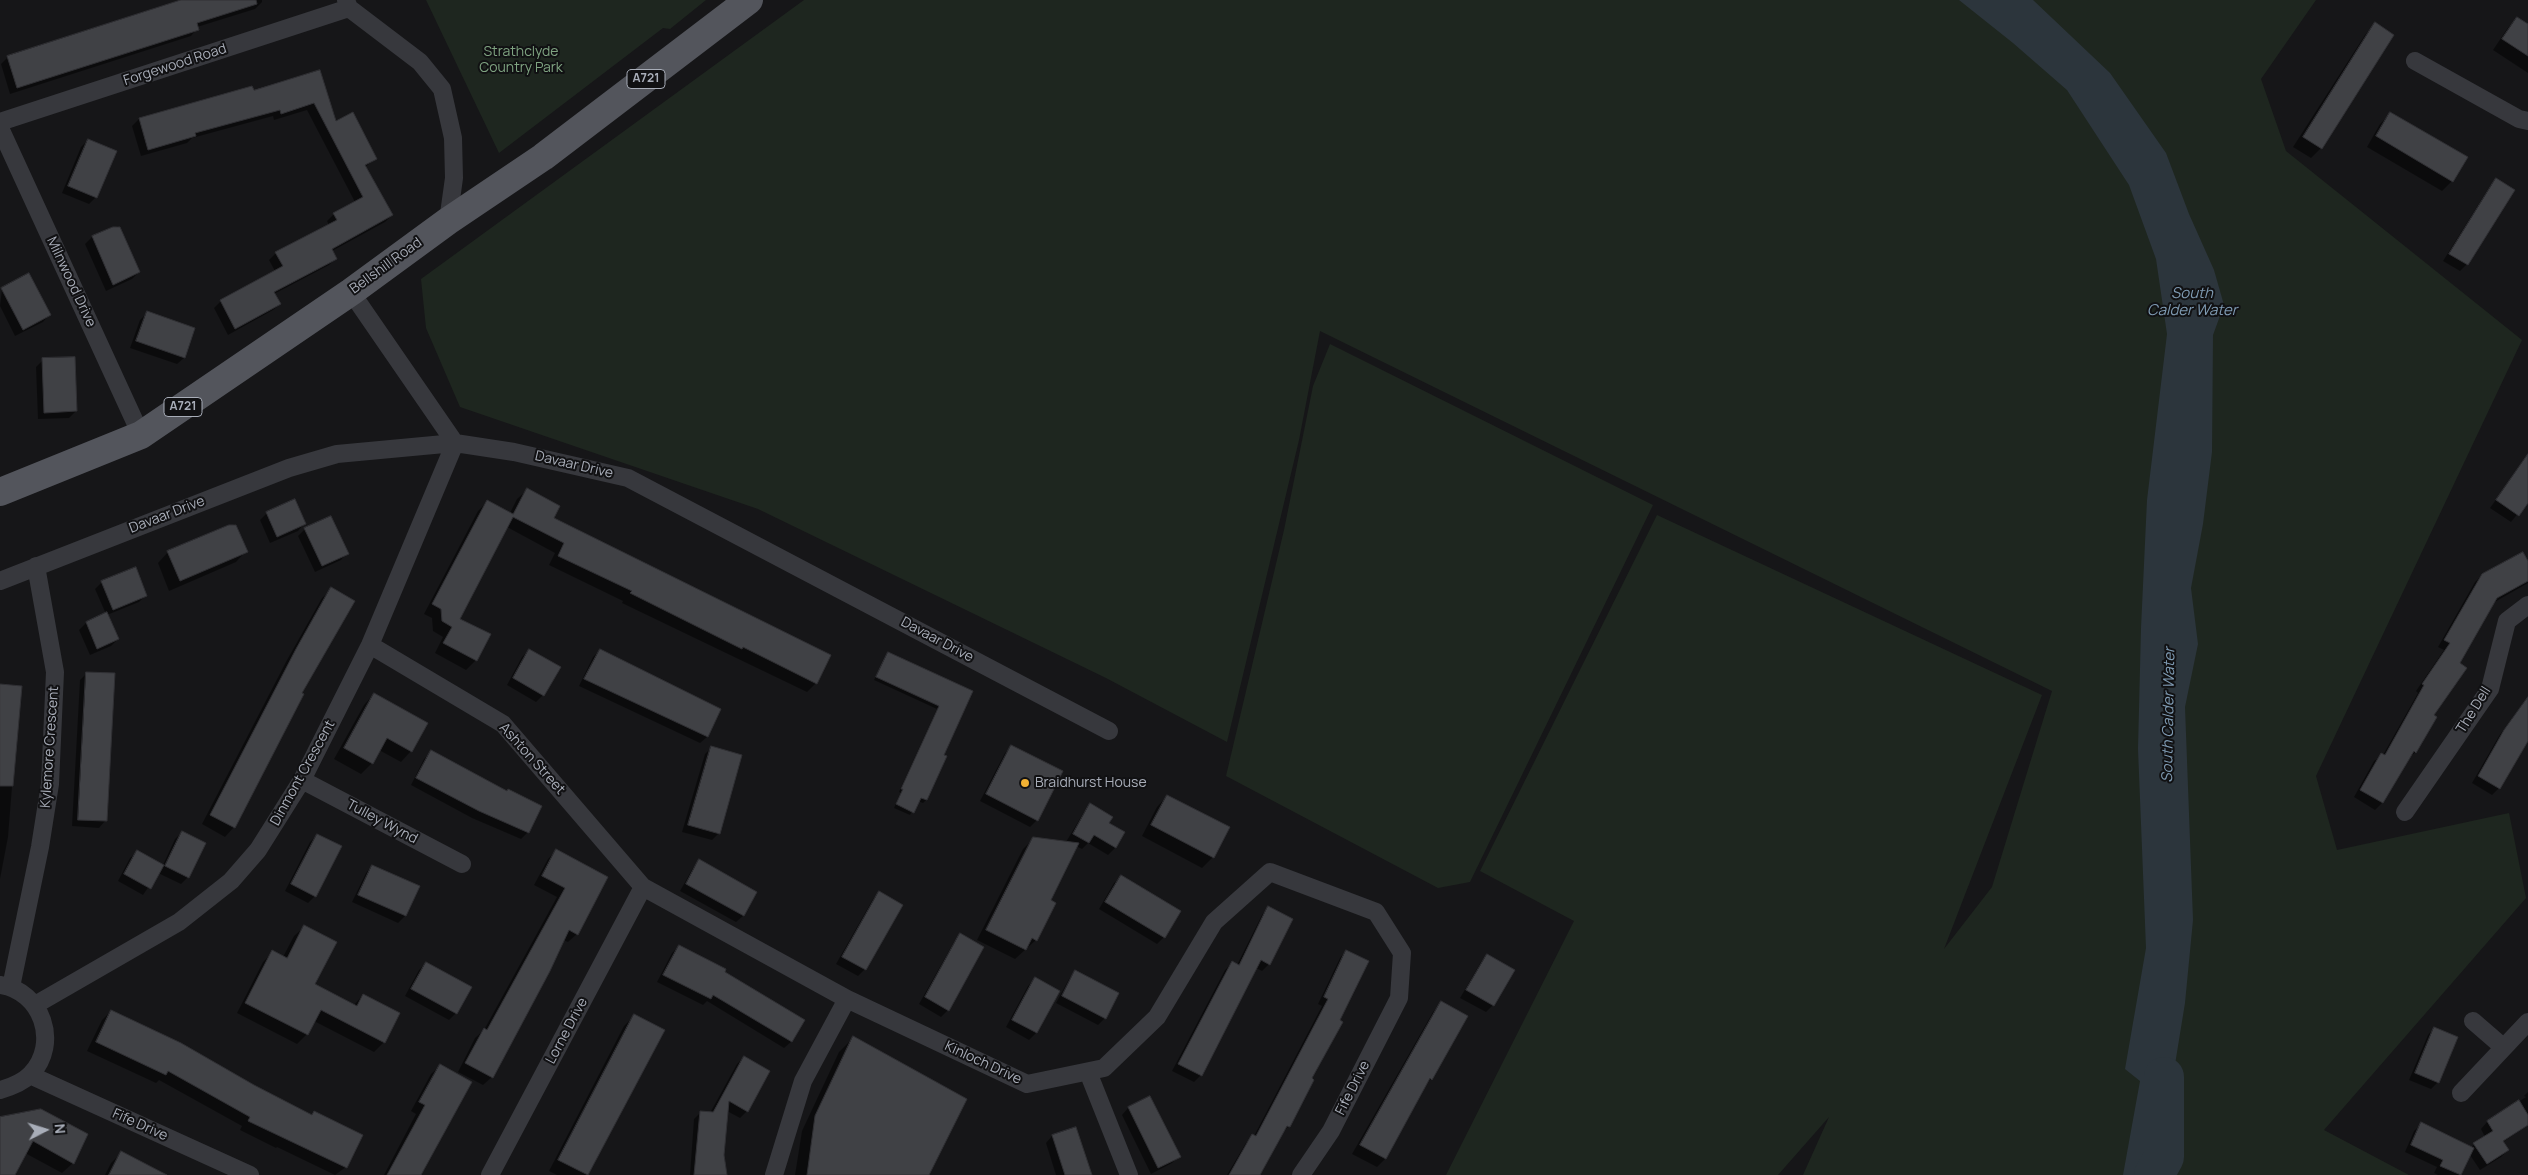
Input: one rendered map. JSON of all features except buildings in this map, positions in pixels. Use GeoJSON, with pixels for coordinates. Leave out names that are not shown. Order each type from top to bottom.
{"type":"FeatureCollection","features":[{"type":"Feature","properties":{"kind":"main road","name":"Bellshill Road"},"geometry":{"type":"LineString","coordinates":[[0,492],[141,435],[351,292],[448,221],[543,158],[749,0]]}},
{"type":"Feature","properties":{"kind":"street"},"geometry":{"type":"LineString","coordinates":[[348,4],[420,62],[442,89],[453,138],[454,178],[448,221]]}},
{"type":"Feature","properties":{"kind":"street","name":"Forgewood Road"},"geometry":{"type":"LineString","coordinates":[[0,122],[348,4]]}},
{"type":"Feature","properties":{"kind":"street"},"geometry":{"type":"LineString","coordinates":[[2415,61],[2519,119],[2528,121]]}},
{"type":"Feature","properties":{"kind":"street","name":"Milnwood Drive"},"geometry":{"type":"LineString","coordinates":[[0,128],[141,435]]}},
{"type":"Feature","properties":{"kind":"street"},"geometry":{"type":"LineString","coordinates":[[351,292],[455,444]]}},
{"type":"Feature","properties":{"kind":"street","name":"Davaar Drive"},"geometry":{"type":"LineString","coordinates":[[0,581],[289,468],[337,454],[455,444],[514,452],[628,478],[1109,731]]}},
{"type":"Feature","properties":{"kind":"street","name":"Dinmont Crescent"},"geometry":{"type":"LineString","coordinates":[[35,1005],[178,922],[231,881],[258,850],[302,780],[370,645],[455,444]]}},
{"type":"Feature","properties":{"kind":"street","name":"Kylemore Crescent"},"geometry":{"type":"LineString","coordinates":[[0,1090],[15,1086],[30,1075],[40,1061],[45,1043],[44,1024],[35,1005],[27,996],[6,986],[40,847],[50,784],[55,672],[36,566]]}},
{"type":"Feature","properties":{"kind":"street","name":"The Dell"},"geometry":{"type":"LineString","coordinates":[[2405,812],[2490,689],[2507,621],[2528,605]]}},
{"type":"Feature","properties":{"kind":"street","name":"Ashton Street"},"geometry":{"type":"LineString","coordinates":[[370,645],[503,724],[643,887]]}},
{"type":"Feature","properties":{"kind":"street","name":"Tulley Wynd"},"geometry":{"type":"LineString","coordinates":[[302,780],[462,864]]}},
{"type":"Feature","properties":{"kind":"street","name":"Kinloch Drive"},"geometry":{"type":"LineString","coordinates":[[643,887],[847,999],[1027,1084],[1104,1068],[1157,1017],[1214,922],[1270,872],[1376,912],[1402,953],[1399,998]]}},
{"type":"Feature","properties":{"kind":"street","name":"Lorne Drive"},"geometry":{"type":"LineString","coordinates":[[490,1175],[643,887]]}},
{"type":"Feature","properties":{"kind":"street","name":"Fife Drive"},"geometry":{"type":"LineString","coordinates":[[1302,1175],[1331,1132],[1399,998]]}},
{"type":"Feature","properties":{"kind":"street"},"geometry":{"type":"LineString","coordinates":[[774,1175],[803,1081],[847,999]]}},
{"type":"Feature","properties":{"kind":"street"},"geometry":{"type":"LineString","coordinates":[[2473,1021],[2503,1047]]}},
{"type":"Feature","properties":{"kind":"street"},"geometry":{"type":"LineString","coordinates":[[2461,1092],[2528,1022]]}},
{"type":"Feature","properties":{"kind":"street"},"geometry":{"type":"LineString","coordinates":[[1088,1072],[1129,1175]]}},
{"type":"Feature","properties":{"kind":"street","name":"Fife Drive"},"geometry":{"type":"LineString","coordinates":[[30,1075],[250,1175]]}},
{"type":"Feature","properties":{"kind":"green space","name":"Strathclyde Country Park"},"geometry":{"type":"Polygon","coordinates":[[[426,0],[706,0],[670,29],[663,28],[499,153],[426,0]]]}},
{"type":"Feature","properties":{"kind":"green space"},"geometry":{"type":"Polygon","coordinates":[[[804,0],[2316,0],[2261,79],[2286,151],[2522,340],[2316,776],[2337,850],[2509,813],[2526,898],[2324,1130],[2409,1175],[1803,1175],[1829,1117],[1778,1175],[1446,1175],[1574,921],[1480,871],[1657,515],[2042,695],[1944,949],[1992,887],[2052,691],[1320,331],[1299,440],[1227,742],[1106,678],[758,509],[460,407],[426,328],[421,279],[804,0]]]}},
{"type":"Feature","properties":{"kind":"green space"},"geometry":{"type":"Polygon","coordinates":[[[1330,344],[1653,505],[1470,882],[1438,888],[1226,776],[1284,530],[1313,386],[1330,344]]]}},
{"type":"Feature","properties":{"kind":"water","name":"South Calder Water"},"geometry":{"type":"Polygon","coordinates":[[[1959,0],[2033,0],[2110,73],[2166,153],[2189,214],[2214,270],[2224,305],[2213,335],[2212,452],[2203,524],[2191,588],[2198,644],[2185,707],[2193,920],[2185,1003],[2157,1175],[2123,1175],[2140,1081],[2125,1069],[2146,948],[2138,749],[2141,628],[2147,500],[2167,334],[2156,259],[2129,185],[2067,90],[2013,43],[1959,0]]]}},
{"type":"Feature","properties":{"kind":"waterway","name":"South Calder Water"},"geometry":{"type":"LineString","coordinates":[[2154,1175],[2164,1157],[2164,1077]]}},
{"type":"Feature","properties":{"kind":"place","name":"Braidhurst House"},"geometry":{"type":"Point","coordinates":[1025,783]}}]}
